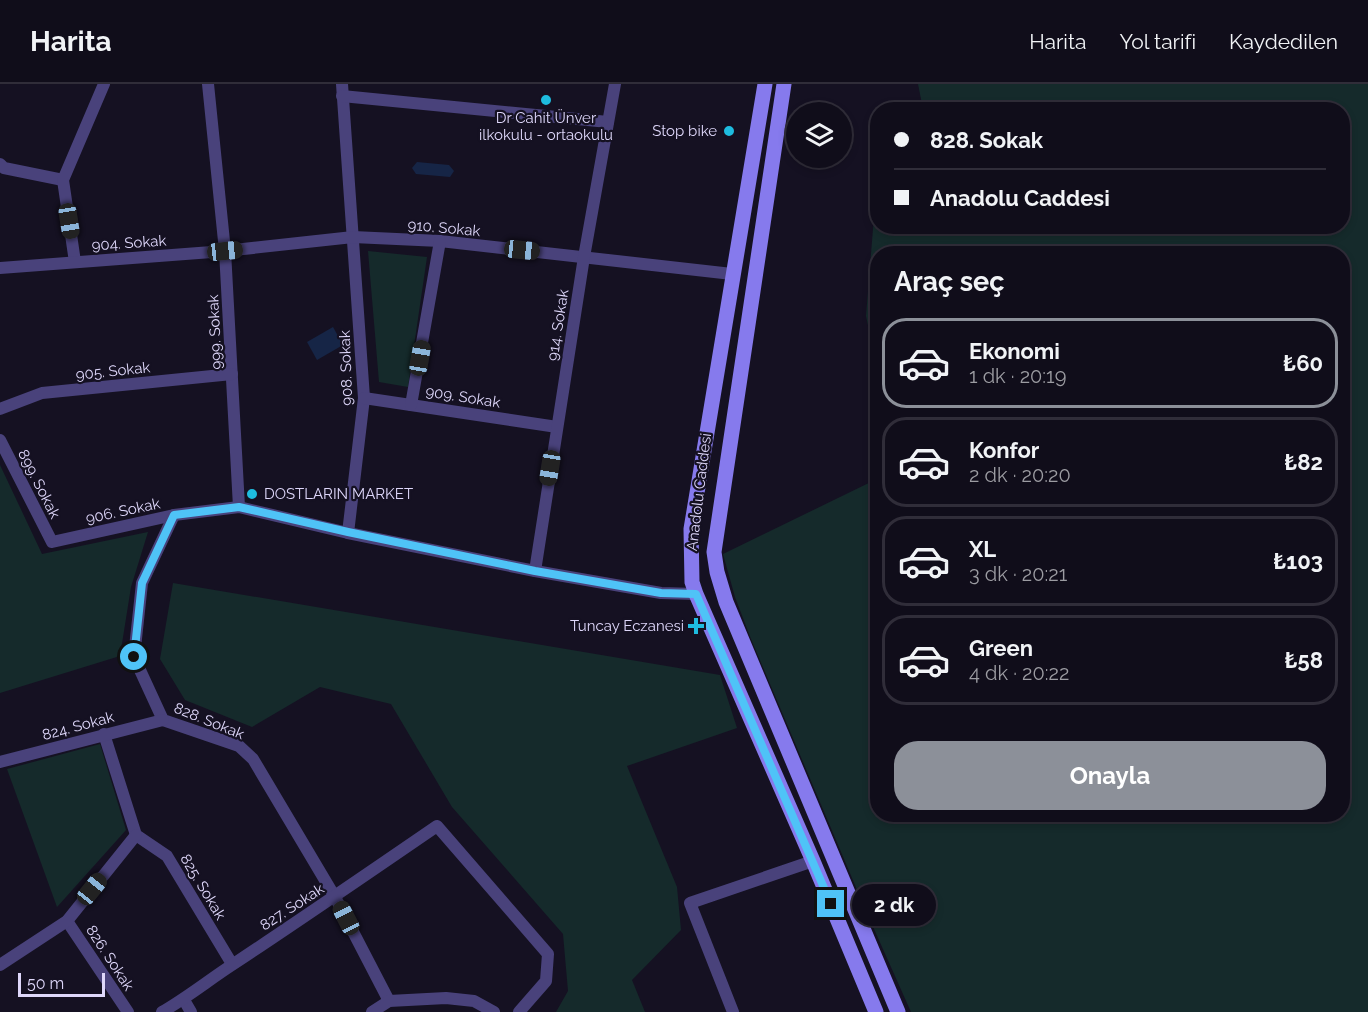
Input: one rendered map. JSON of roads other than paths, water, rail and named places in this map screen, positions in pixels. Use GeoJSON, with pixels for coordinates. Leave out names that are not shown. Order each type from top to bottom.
{"type":"FeatureCollection","features":[{"type":"Feature","properties":{"kind":"main road","name":"Anadolu Caddesi"},"geometry":{"type":"LineString","coordinates":[[765,84],[691,529],[692,582],[876,1012]]}},
{"type":"Feature","properties":{"kind":"main road","name":"Anadolu Caddesi"},"geometry":{"type":"LineString","coordinates":[[784,84],[714,552],[726,602],[898,1012]]}},
{"type":"Feature","properties":{"kind":"street"},"geometry":{"type":"LineString","coordinates":[[75,262],[63,180],[104,84]]}},
{"type":"Feature","properties":{"kind":"street","name":"999. Sokak"},"geometry":{"type":"LineString","coordinates":[[208,84],[225,251],[239,507]]}},
{"type":"Feature","properties":{"kind":"street","name":"914. Sokak"},"geometry":{"type":"LineString","coordinates":[[535,571],[584,257],[615,84]]}},
{"type":"Feature","properties":{"kind":"street"},"geometry":{"type":"LineString","coordinates":[[342,90],[608,122]]}},
{"type":"Feature","properties":{"kind":"street","name":"908. Sokak"},"geometry":{"type":"LineString","coordinates":[[342,90],[364,398],[348,532]]}},
{"type":"Feature","properties":{"kind":"street"},"geometry":{"type":"LineString","coordinates":[[0,164],[4,168],[63,180]]}},
{"type":"Feature","properties":{"kind":"street","name":"910. Sokak"},"geometry":{"type":"LineString","coordinates":[[225,251],[352,237],[440,241],[732,274]]}},
{"type":"Feature","properties":{"kind":"street"},"geometry":{"type":"LineString","coordinates":[[411,405],[440,241]]}},
{"type":"Feature","properties":{"kind":"street","name":"904. Sokak"},"geometry":{"type":"LineString","coordinates":[[0,268],[225,251]]}},
{"type":"Feature","properties":{"kind":"street","name":"905. Sokak"},"geometry":{"type":"LineString","coordinates":[[0,409],[42,393],[232,374]]}},
{"type":"Feature","properties":{"kind":"street","name":"909. Sokak"},"geometry":{"type":"LineString","coordinates":[[364,398],[557,427]]}},
{"type":"Feature","properties":{"kind":"street","name":"899. Sokak"},"geometry":{"type":"LineString","coordinates":[[0,440],[52,542]]}},
{"type":"Feature","properties":{"kind":"street","name":"906. Sokak"},"geometry":{"type":"LineString","coordinates":[[52,542],[174,515],[239,507],[535,571],[661,593],[696,594]]}},
{"type":"Feature","properties":{"kind":"street","name":"828. Sokak"},"geometry":{"type":"LineString","coordinates":[[174,515],[142,583],[134,657],[163,720],[239,746],[253,759],[335,897],[389,1001]]}},
{"type":"Feature","properties":{"kind":"street","name":"824. Sokak"},"geometry":{"type":"LineString","coordinates":[[0,762],[163,720]]}},
{"type":"Feature","properties":{"kind":"street"},"geometry":{"type":"LineString","coordinates":[[0,965],[67,921],[136,835],[104,734]]}},
{"type":"Feature","properties":{"kind":"street","name":"827. Sokak"},"geometry":{"type":"LineString","coordinates":[[162,1012],[184,1000],[232,964],[335,897],[437,826],[548,954],[546,981],[519,1012]]}},
{"type":"Feature","properties":{"kind":"street","name":"825. Sokak"},"geometry":{"type":"LineString","coordinates":[[136,835],[167,856],[232,964]]}},
{"type":"Feature","properties":{"kind":"street"},"geometry":{"type":"LineString","coordinates":[[733,1012],[690,903],[813,861]]}},
{"type":"Feature","properties":{"kind":"street","name":"826. Sokak"},"geometry":{"type":"LineString","coordinates":[[67,921],[128,1012]]}},
{"type":"Feature","properties":{"kind":"street"},"geometry":{"type":"LineString","coordinates":[[372,1012],[389,1001],[446,998],[474,1001],[495,1012]]}},
{"type":"Feature","properties":{"kind":"street"},"geometry":{"type":"LineString","coordinates":[[184,1000],[191,1012]]}},
{"type":"Feature","properties":{"kind":"water"},"geometry":{"type":"Polygon","coordinates":[[[417,162],[449,165],[454,171],[450,177],[416,174],[412,168],[417,162]]]}},
{"type":"Feature","properties":{"kind":"water"},"geometry":{"type":"Polygon","coordinates":[[[333,327],[343,345],[317,360],[307,342],[333,327]]]}},
{"type":"Feature","properties":{"kind":"place","name":"Dr Cahit Ünver ilkokulu - ortaokulu"},"geometry":{"type":"Point","coordinates":[546,100]}},
{"type":"Feature","properties":{"kind":"place","name":"Stop bike"},"geometry":{"type":"Point","coordinates":[729,131]}},
{"type":"Feature","properties":{"kind":"place","name":"DOSTLARIN MARKET"},"geometry":{"type":"Point","coordinates":[252,494]}},
{"type":"Feature","properties":{"kind":"place","name":"Tuncay Eczanesi"},"geometry":{"type":"Point","coordinates":[696,626]}}]}
